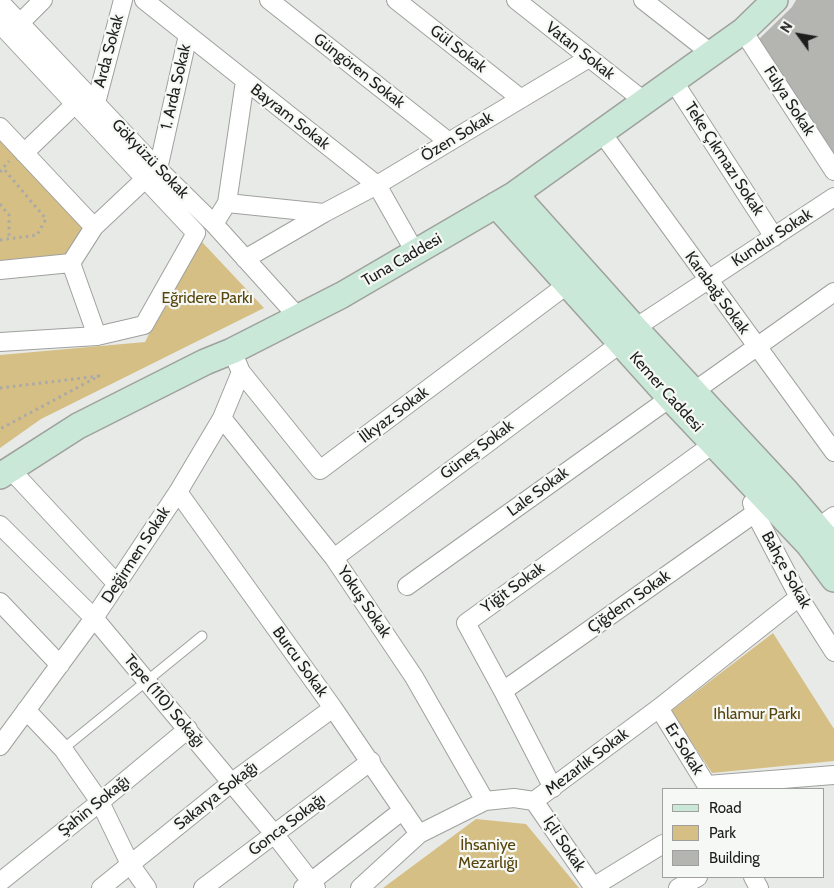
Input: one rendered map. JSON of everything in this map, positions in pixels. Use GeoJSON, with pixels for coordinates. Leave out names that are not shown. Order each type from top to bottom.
{"type":"FeatureCollection","features":[{"type":"Feature","properties":{"kind":"street"},"geometry":{"type":"LineString","coordinates":[[0,342],[97,336],[144,325],[196,233],[151,174],[75,104],[8,32],[43,0]]}},
{"type":"Feature","properties":{"kind":"street","name":"Arda Sokak"},"geometry":{"type":"LineString","coordinates":[[96,103],[123,0]]}},
{"type":"Feature","properties":{"kind":"street","name":"Bayram Sokak"},"geometry":{"type":"LineString","coordinates":[[144,0],[377,185],[415,252]]}},
{"type":"Feature","properties":{"kind":"street","name":"Güngören Sokak"},"geometry":{"type":"LineString","coordinates":[[269,0],[449,142]]}},
{"type":"Feature","properties":{"kind":"street","name":"Gül Sokak"},"geometry":{"type":"LineString","coordinates":[[396,0],[520,98]]}},
{"type":"Feature","properties":{"kind":"street","name":"Vatan Sokak"},"geometry":{"type":"LineString","coordinates":[[516,0],[644,101]]}},
{"type":"Feature","properties":{"kind":"street"},"geometry":{"type":"LineString","coordinates":[[643,0],[712,54]]}},
{"type":"Feature","properties":{"kind":"street","name":"Gökyüzü Sokak"},"geometry":{"type":"LineString","coordinates":[[0,2],[8,32],[96,103],[151,174],[214,224],[298,317]]}},
{"type":"Feature","properties":{"kind":"street","name":"Tuna Caddesi"},"geometry":{"type":"LineString","coordinates":[[5,472],[78,426],[205,362],[237,361],[298,317],[342,295],[506,200],[744,31],[766,3]]}},
{"type":"Feature","properties":{"kind":"street","name":"Fulya Sokak"},"geometry":{"type":"LineString","coordinates":[[744,31],[834,171]]}},
{"type":"Feature","properties":{"kind":"street","name":"1. Arda Sokak"},"geometry":{"type":"LineString","coordinates":[[151,174],[188,35]]}},
{"type":"Feature","properties":{"kind":"street","name":"Özen Sokak"},"geometry":{"type":"LineString","coordinates":[[245,259],[377,185],[589,58]]}},
{"type":"Feature","properties":{"kind":"street"},"geometry":{"type":"LineString","coordinates":[[214,224],[227,203],[246,81]]}},
{"type":"Feature","properties":{"kind":"street","name":"Teke Çıkmazı Sokak"},"geometry":{"type":"LineString","coordinates":[[674,82],[774,236]]}},
{"type":"Feature","properties":{"kind":"street"},"geometry":{"type":"LineString","coordinates":[[24,153],[75,104]]}},
{"type":"Feature","properties":{"kind":"street"},"geometry":{"type":"LineString","coordinates":[[0,128],[94,227]]}},
{"type":"Feature","properties":{"kind":"street","name":"Karabağ Sokak"},"geometry":{"type":"LineString","coordinates":[[602,133],[834,452]]}},
{"type":"Feature","properties":{"kind":"street"},"geometry":{"type":"LineString","coordinates":[[71,264],[94,227],[151,174]]}},
{"type":"Feature","properties":{"kind":"street","name":"Kundur Sokak"},"geometry":{"type":"LineString","coordinates":[[628,335],[708,279],[834,197]]}},
{"type":"Feature","properties":{"kind":"street","name":"Kemer Caddesi"},"geometry":{"type":"LineString","coordinates":[[506,200],[568,284],[628,335]]}},
{"type":"Feature","properties":{"kind":"street","name":"Kemer Caddesi"},"geometry":{"type":"LineString","coordinates":[[506,200],[682,395],[826,522],[834,546]]}},
{"type":"Feature","properties":{"kind":"street"},"geometry":{"type":"LineString","coordinates":[[227,203],[324,214]]}},
{"type":"Feature","properties":{"kind":"street"},"geometry":{"type":"LineString","coordinates":[[71,264],[97,336]]}},
{"type":"Feature","properties":{"kind":"street"},"geometry":{"type":"LineString","coordinates":[[0,270],[71,264]]}},
{"type":"Feature","properties":{"kind":"street","name":"İlkyaz Sokak"},"geometry":{"type":"LineString","coordinates":[[237,361],[320,470],[568,284]]}},
{"type":"Feature","properties":{"kind":"street","name":"Lale Sokak"},"geometry":{"type":"LineString","coordinates":[[407,586],[834,292]]}},
{"type":"Feature","properties":{"kind":"street","name":"Güneş Sokak"},"geometry":{"type":"LineString","coordinates":[[334,558],[628,335]]}},
{"type":"Feature","properties":{"kind":"street","name":"Değirmen Sokak"},"geometry":{"type":"LineString","coordinates":[[0,746],[94,618],[178,492],[222,418],[237,361]]}},
{"type":"Feature","properties":{"kind":"street","name":"Kemer Caddesi"},"geometry":{"type":"LineString","coordinates":[[682,395],[713,444],[809,545],[834,579]]}},
{"type":"Feature","properties":{"kind":"street","name":"Yokuş Sokak"},"geometry":{"type":"LineString","coordinates":[[222,418],[334,558],[414,677],[485,801]]}},
{"type":"Feature","properties":{"kind":"street","name":"Yiğit Sokak"},"geometry":{"type":"LineString","coordinates":[[553,788],[466,622],[713,444]]}},
{"type":"Feature","properties":{"kind":"street"},"geometry":{"type":"LineString","coordinates":[[5,472],[117,584]]}},
{"type":"Feature","properties":{"kind":"street","name":"Bahçe Sokak"},"geometry":{"type":"LineString","coordinates":[[751,483],[750,495],[755,513],[799,597],[834,652]]}},
{"type":"Feature","properties":{"kind":"street","name":"Burcu Sokak"},"geometry":{"type":"LineString","coordinates":[[178,492],[371,761],[419,834]]}},
{"type":"Feature","properties":{"kind":"street","name":"Çiğdem Sokak"},"geometry":{"type":"LineString","coordinates":[[503,691],[755,513]]}},
{"type":"Feature","properties":{"kind":"street","name":"Tepe (110) Sokağı"},"geometry":{"type":"LineString","coordinates":[[0,525],[94,618],[275,835],[310,886]]}},
{"type":"Feature","properties":{"kind":"street","name":"Mezarlık Sokak"},"geometry":{"type":"LineString","coordinates":[[360,888],[419,834],[485,801],[514,798],[534,801],[659,708],[799,597]]}},
{"type":"Feature","properties":{"kind":"street"},"geometry":{"type":"LineString","coordinates":[[0,602],[60,665]]}},
{"type":"Feature","properties":{"kind":"street","name":"Sakarya Sokağı"},"geometry":{"type":"LineString","coordinates":[[101,888],[231,783],[333,708]]}},
{"type":"Feature","properties":{"kind":"street","name":"Er Sokak"},"geometry":{"type":"LineString","coordinates":[[659,708],[708,787]]}},
{"type":"Feature","properties":{"kind":"street"},"geometry":{"type":"LineString","coordinates":[[26,710],[63,749],[100,802],[130,864],[147,888]]}},
{"type":"Feature","properties":{"kind":"street","name":"Şahin Sokağı"},"geometry":{"type":"LineString","coordinates":[[0,882],[188,729]]}},
{"type":"Feature","properties":{"kind":"street","name":"Gonca Sokağı"},"geometry":{"type":"LineString","coordinates":[[203,888],[371,761]]}},
{"type":"Feature","properties":{"kind":"street"},"geometry":{"type":"LineString","coordinates":[[708,787],[834,775]]}},
{"type":"Feature","properties":{"kind":"street","name":"İçli Sokak"},"geometry":{"type":"LineString","coordinates":[[534,801],[593,888]]}},
{"type":"Feature","properties":{"kind":"street"},"geometry":{"type":"LineString","coordinates":[[310,886],[403,810]]}},
{"type":"Feature","properties":{"kind":"street"},"geometry":{"type":"LineString","coordinates":[[593,888],[662,845]]}},
{"type":"Feature","properties":{"kind":"street"},"geometry":{"type":"LineString","coordinates":[[678,888],[696,878]]}},
{"type":"Feature","properties":{"kind":"lane"},"geometry":{"type":"LineString","coordinates":[[63,749],[202,636]]}},
{"type":"Feature","properties":{"kind":"path"},"geometry":{"type":"LineString","coordinates":[[0,240],[37,235],[46,219],[3,168]]}},
{"type":"Feature","properties":{"kind":"path"},"geometry":{"type":"LineString","coordinates":[[0,204],[9,215],[9,239]]}},
{"type":"Feature","properties":{"kind":"path"},"geometry":{"type":"LineString","coordinates":[[0,388],[99,376],[0,429]]}},
{"type":"Feature","properties":{"kind":"green space"},"geometry":{"type":"Polygon","coordinates":[[[0,140],[84,230],[66,259],[0,264],[0,140]]]}},
{"type":"Feature","properties":{"kind":"green space","name":"Eğridere Parkı"},"geometry":{"type":"Polygon","coordinates":[[[202,242],[264,308],[41,419],[0,448],[0,355],[145,342],[196,243],[202,242]]]}},
{"type":"Feature","properties":{"kind":"green space","name":"Ihlamur Parkı"},"geometry":{"type":"Polygon","coordinates":[[[773,633],[834,729],[834,761],[712,773],[671,711],[773,633]]]}},
{"type":"Feature","properties":{"kind":"green space","name":"İhsaniye Mezarlığı"},"geometry":{"type":"Polygon","coordinates":[[[476,819],[526,824],[579,888],[383,888],[476,819]]]}},
{"type":"Feature","properties":{"kind":"building"},"geometry":{"type":"Polygon","coordinates":[[[796,0],[834,0],[834,154],[758,40],[792,7],[796,0]]]}}]}
